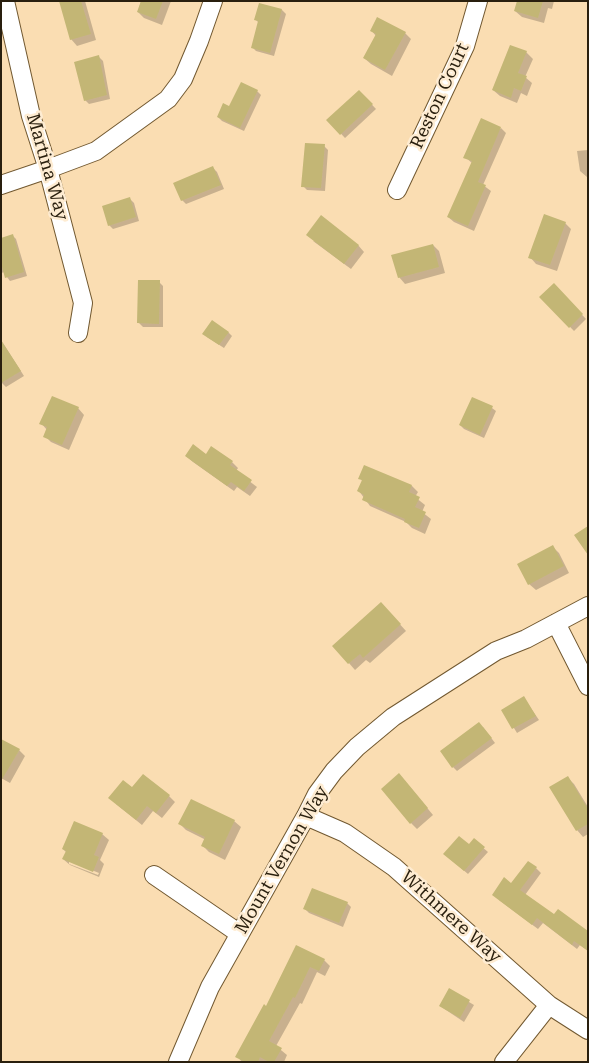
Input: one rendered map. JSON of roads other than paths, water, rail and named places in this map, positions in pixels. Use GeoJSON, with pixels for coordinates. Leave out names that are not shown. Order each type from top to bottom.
{"type":"FeatureCollection","features":[{"type":"Feature","properties":{"kind":"street","name":"Martina Way"},"geometry":{"type":"LineString","coordinates":[[5,1],[31,116],[48,170],[83,303],[78,333]]}},
{"type":"Feature","properties":{"kind":"street"},"geometry":{"type":"LineString","coordinates":[[1,185],[48,170],[96,151],[168,99],[183,79],[213,1]]}},
{"type":"Feature","properties":{"kind":"street","name":"Reston Court"},"geometry":{"type":"LineString","coordinates":[[397,190],[465,46],[478,1]]}},
{"type":"Feature","properties":{"kind":"street","name":"Mount Vernon Way"},"geometry":{"type":"LineString","coordinates":[[178,1062],[210,987],[306,816],[316,794],[334,771],[357,747],[393,718],[496,651],[526,639],[588,606]]}},
{"type":"Feature","properties":{"kind":"street"},"geometry":{"type":"LineString","coordinates":[[556,623],[588,686]]}},
{"type":"Feature","properties":{"kind":"street","name":"Withmere Way"},"geometry":{"type":"LineString","coordinates":[[306,816],[346,833],[394,867],[549,1005],[588,1030]]}},
{"type":"Feature","properties":{"kind":"street"},"geometry":{"type":"LineString","coordinates":[[154,875],[240,934]]}},
{"type":"Feature","properties":{"kind":"street"},"geometry":{"type":"LineString","coordinates":[[504,1062],[549,1005]]}}]}
